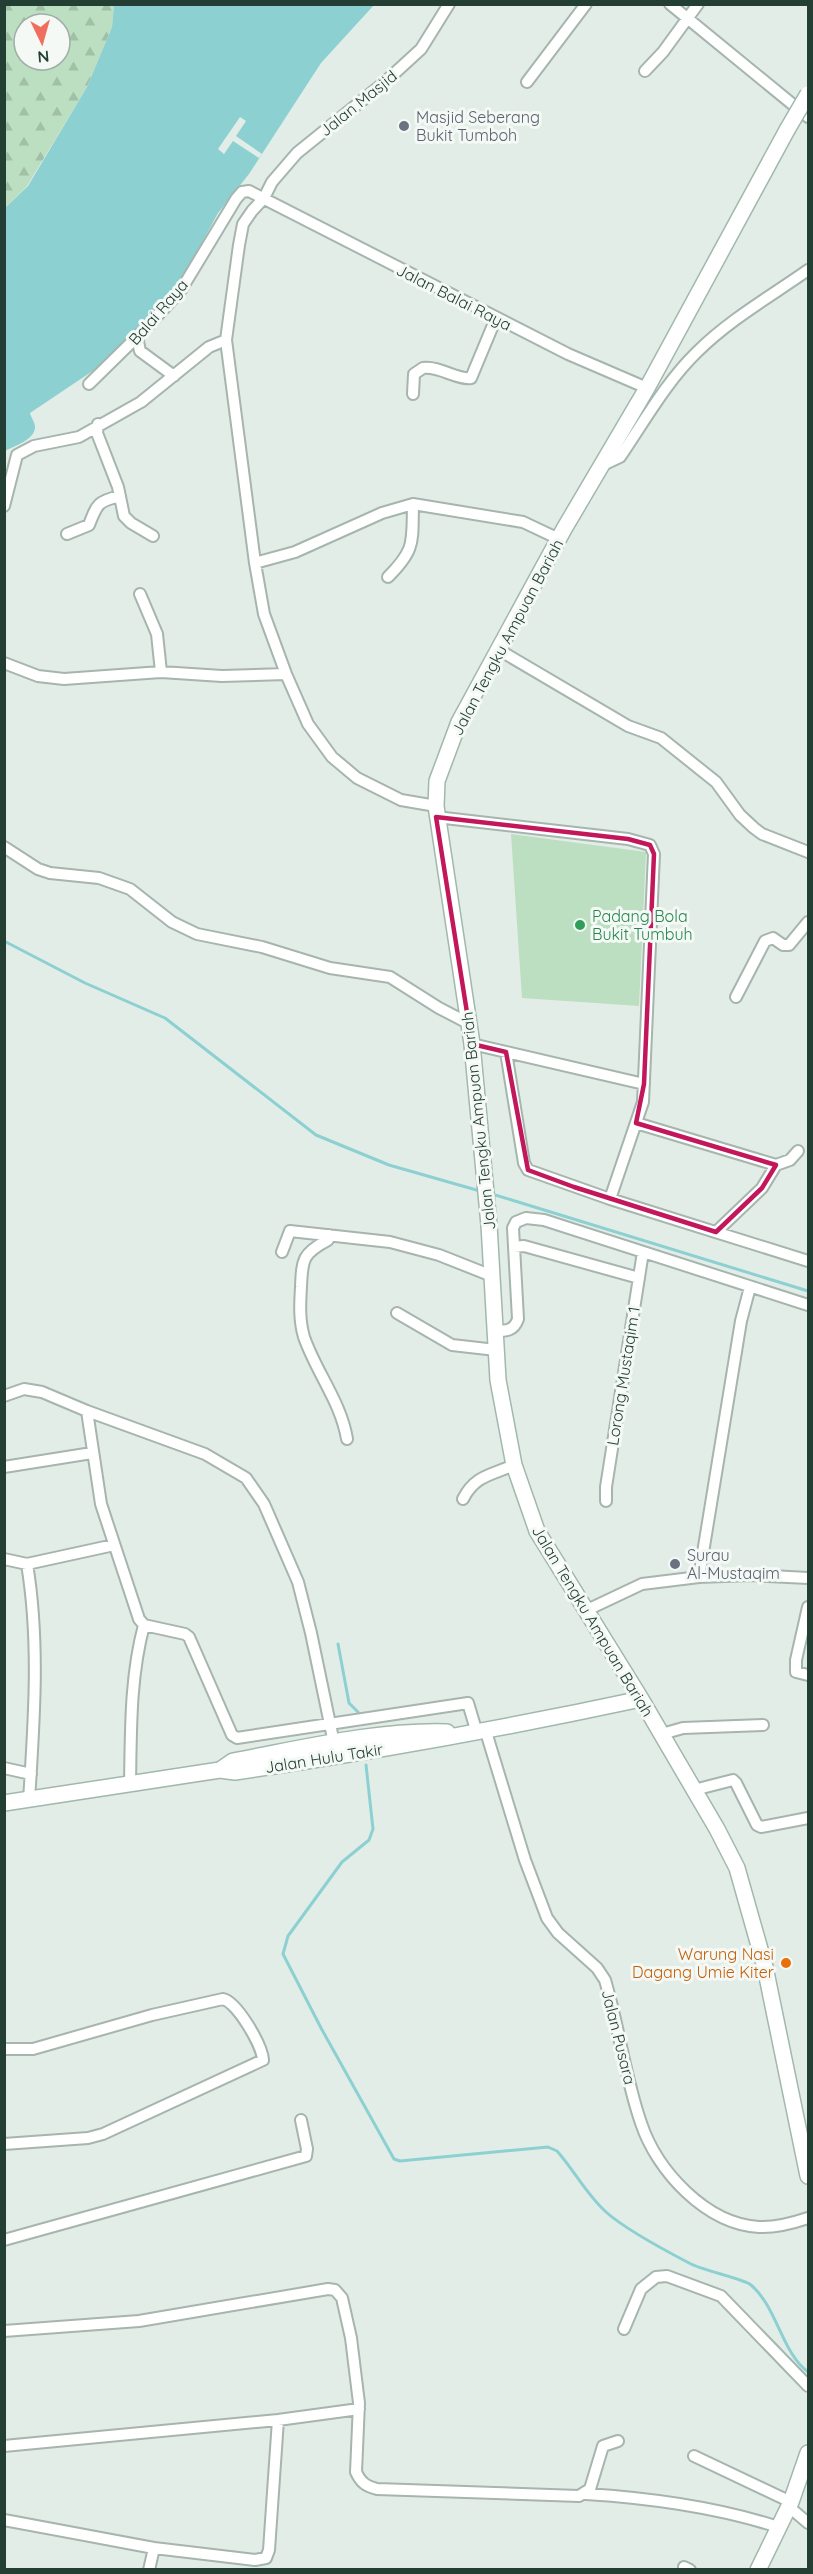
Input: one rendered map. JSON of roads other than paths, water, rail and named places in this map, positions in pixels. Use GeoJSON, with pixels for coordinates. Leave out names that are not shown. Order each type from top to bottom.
{"type":"FeatureCollection","features":[{"type":"Feature","properties":{"kind":"main road","name":"Jalan Tengku Ampuan Bariah"},"geometry":{"type":"LineString","coordinates":[[808,94],[647,388],[559,539],[459,722],[437,781],[436,812],[472,1044],[489,1225],[499,1390],[514,1465],[537,1531],[662,1734],[737,1868],[765,1967],[808,2176]]}},
{"type":"Feature","properties":{"kind":"main road","name":"Jalan Hulu Takir"},"geometry":{"type":"LineString","coordinates":[[4,1803],[220,1770],[235,1772],[335,1750],[452,1738],[641,1699]]}},
{"type":"Feature","properties":{"kind":"main road"},"geometry":{"type":"LineString","coordinates":[[758,2570],[789,2504],[808,2453]]}},
{"type":"Feature","properties":{"kind":"street","name":"Jalan Masjid"},"geometry":{"type":"LineString","coordinates":[[449,4],[421,49],[385,82],[297,153],[272,182],[264,198],[243,224],[226,340],[264,614],[286,674],[308,724],[332,756],[357,778],[401,800],[436,812],[628,839],[650,845],[654,854],[644,1084]]}},
{"type":"Feature","properties":{"kind":"street"},"geometry":{"type":"LineString","coordinates":[[527,82],[586,4]]}},
{"type":"Feature","properties":{"kind":"street"},"geometry":{"type":"LineString","coordinates":[[670,4],[808,117]]}},
{"type":"Feature","properties":{"kind":"street"},"geometry":{"type":"LineString","coordinates":[[645,71],[698,4]]}},
{"type":"Feature","properties":{"kind":"street","name":"Balai Raya"},"geometry":{"type":"LineString","coordinates":[[89,384],[182,290],[242,192],[249,191],[264,198]]}},
{"type":"Feature","properties":{"kind":"street","name":"Jalan Balai Raya"},"geometry":{"type":"LineString","coordinates":[[264,198],[568,354],[647,388]]}},
{"type":"Feature","properties":{"kind":"street"},"geometry":{"type":"LineString","coordinates":[[604,464],[620,457],[680,371],[696,352],[808,270]]}},
{"type":"Feature","properties":{"kind":"street"},"geometry":{"type":"LineString","coordinates":[[413,394],[414,374],[423,368],[441,369],[471,378],[496,318]]}},
{"type":"Feature","properties":{"kind":"street"},"geometry":{"type":"LineString","coordinates":[[137,337],[140,351],[174,376]]}},
{"type":"Feature","properties":{"kind":"street"},"geometry":{"type":"LineString","coordinates":[[4,506],[17,456],[22,451],[34,446],[70,440],[141,402],[208,347],[226,340]]}},
{"type":"Feature","properties":{"kind":"street"},"geometry":{"type":"LineString","coordinates":[[98,424],[97,434],[120,496],[126,520],[153,536]]}},
{"type":"Feature","properties":{"kind":"street"},"geometry":{"type":"LineString","coordinates":[[67,534],[89,525],[97,504],[104,499],[120,496]]}},
{"type":"Feature","properties":{"kind":"street"},"geometry":{"type":"LineString","coordinates":[[388,577],[406,558],[412,544],[413,504]]}},
{"type":"Feature","properties":{"kind":"street"},"geometry":{"type":"LineString","coordinates":[[255,562],[295,552],[381,513],[413,504],[523,522],[559,539]]}},
{"type":"Feature","properties":{"kind":"street"},"geometry":{"type":"LineString","coordinates":[[140,594],[157,634],[161,672]]}},
{"type":"Feature","properties":{"kind":"street"},"geometry":{"type":"LineString","coordinates":[[499,650],[628,726],[661,738],[716,782],[740,815],[754,828],[762,834],[808,852]]}},
{"type":"Feature","properties":{"kind":"street"},"geometry":{"type":"LineString","coordinates":[[4,663],[38,676],[64,679],[161,672],[222,676],[286,674]]}},
{"type":"Feature","properties":{"kind":"street"},"geometry":{"type":"LineString","coordinates":[[4,847],[38,869],[50,873],[99,878],[130,889],[172,922],[197,934],[262,947],[330,968],[390,977],[439,1008],[468,1023]]}},
{"type":"Feature","properties":{"kind":"street"},"geometry":{"type":"LineString","coordinates":[[736,997],[765,940],[773,938],[783,945],[789,945],[808,922]]}},
{"type":"Feature","properties":{"kind":"street"},"geometry":{"type":"LineString","coordinates":[[472,1044],[644,1084],[643,1102],[610,1199]]}},
{"type":"Feature","properties":{"kind":"street"},"geometry":{"type":"LineString","coordinates":[[506,1052],[524,1163],[528,1170],[610,1199],[808,1261]]}},
{"type":"Feature","properties":{"kind":"street"},"geometry":{"type":"LineString","coordinates":[[636,1123],[776,1165],[790,1160],[798,1151]]}},
{"type":"Feature","properties":{"kind":"street"},"geometry":{"type":"LineString","coordinates":[[716,1232],[762,1188],[776,1165]]}},
{"type":"Feature","properties":{"kind":"street"},"geometry":{"type":"LineString","coordinates":[[495,1331],[509,1330],[516,1326],[518,1320],[513,1228],[516,1222],[533,1218],[808,1305]]}},
{"type":"Feature","properties":{"kind":"street"},"geometry":{"type":"LineString","coordinates":[[282,1252],[290,1231],[329,1235],[390,1242],[439,1255],[492,1276]]}},
{"type":"Feature","properties":{"kind":"street"},"geometry":{"type":"LineString","coordinates":[[329,1235],[328,1240],[310,1250],[305,1257],[299,1311],[304,1336],[343,1419],[347,1438]]}},
{"type":"Feature","properties":{"kind":"street"},"geometry":{"type":"LineString","coordinates":[[514,1247],[524,1246],[639,1278]]}},
{"type":"Feature","properties":{"kind":"street","name":"Lorong Mustaqim 1"},"geometry":{"type":"LineString","coordinates":[[606,1501],[606,1487],[643,1252]]}},
{"type":"Feature","properties":{"kind":"street"},"geometry":{"type":"LineString","coordinates":[[699,1577],[741,1321],[750,1287]]}},
{"type":"Feature","properties":{"kind":"street"},"geometry":{"type":"LineString","coordinates":[[397,1313],[452,1345],[496,1350]]}},
{"type":"Feature","properties":{"kind":"street"},"geometry":{"type":"LineString","coordinates":[[4,1396],[33,1389],[205,1454],[246,1478],[264,1504],[298,1582],[335,1750]]}},
{"type":"Feature","properties":{"kind":"street"},"geometry":{"type":"LineString","coordinates":[[87,1411],[101,1504],[139,1619],[144,1625],[185,1634],[189,1637],[232,1735],[237,1738],[329,1724]]}},
{"type":"Feature","properties":{"kind":"street"},"geometry":{"type":"LineString","coordinates":[[4,1467],[92,1453]]}},
{"type":"Feature","properties":{"kind":"street"},"geometry":{"type":"LineString","coordinates":[[463,1499],[469,1488],[479,1478],[514,1465]]}},
{"type":"Feature","properties":{"kind":"street"},"geometry":{"type":"LineString","coordinates":[[4,1559],[27,1564],[114,1545]]}},
{"type":"Feature","properties":{"kind":"street"},"geometry":{"type":"LineString","coordinates":[[27,1564],[33,1615],[35,1695],[29,1800]]}},
{"type":"Feature","properties":{"kind":"street"},"geometry":{"type":"LineString","coordinates":[[587,1610],[642,1584],[699,1577],[750,1575],[808,1578]]}},
{"type":"Feature","properties":{"kind":"street"},"geometry":{"type":"LineString","coordinates":[[808,1607],[796,1660],[796,1672],[808,1676]]}},
{"type":"Feature","properties":{"kind":"street"},"geometry":{"type":"LineString","coordinates":[[130,1784],[131,1703],[137,1653],[144,1625]]}},
{"type":"Feature","properties":{"kind":"street","name":"Jalan Pusara"},"geometry":{"type":"LineString","coordinates":[[329,1724],[468,1703],[482,1732],[525,1860],[547,1917],[558,1933],[597,1968],[605,1980],[641,2123],[652,2150],[691,2196],[715,2213],[731,2220],[760,2228],[784,2225],[808,2218]]}},
{"type":"Feature","properties":{"kind":"street"},"geometry":{"type":"LineString","coordinates":[[662,1734],[683,1728],[763,1725]]}},
{"type":"Feature","properties":{"kind":"street"},"geometry":{"type":"LineString","coordinates":[[4,1768],[31,1774]]}},
{"type":"Feature","properties":{"kind":"street"},"geometry":{"type":"LineString","coordinates":[[694,1790],[732,1780],[736,1783],[757,1825],[761,1827],[808,1818]]}},
{"type":"Feature","properties":{"kind":"street"},"geometry":{"type":"LineString","coordinates":[[4,2049],[33,2049],[152,2015],[223,1999],[232,2002],[260,2045],[263,2060],[103,2134],[80,2139],[4,2144]]}},
{"type":"Feature","properties":{"kind":"street"},"geometry":{"type":"LineString","coordinates":[[4,2240],[306,2156],[307,2149],[301,2120]]}},
{"type":"Feature","properties":{"kind":"street"},"geometry":{"type":"LineString","coordinates":[[624,2328],[641,2289],[656,2277],[667,2276],[721,2296],[808,2386]]}},
{"type":"Feature","properties":{"kind":"street"},"geometry":{"type":"LineString","coordinates":[[4,2331],[139,2321],[328,2289],[335,2290],[342,2298],[350,2330],[359,2409],[356,2472],[360,2481],[367,2486],[377,2489],[624,2496],[745,2517],[778,2527]]}},
{"type":"Feature","properties":{"kind":"street"},"geometry":{"type":"LineString","coordinates":[[4,2446],[278,2420],[359,2409]]}},
{"type":"Feature","properties":{"kind":"street"},"geometry":{"type":"LineString","coordinates":[[4,2520],[154,2548],[255,2560],[266,2558],[269,2550],[278,2420]]}},
{"type":"Feature","properties":{"kind":"street"},"geometry":{"type":"LineString","coordinates":[[586,2494],[590,2489],[603,2446],[618,2441]]}},
{"type":"Feature","properties":{"kind":"street"},"geometry":{"type":"LineString","coordinates":[[694,2456],[789,2504],[808,2523]]}},
{"type":"Feature","properties":{"kind":"street"},"geometry":{"type":"LineString","coordinates":[[149,2570],[154,2548]]}},
{"type":"Feature","properties":{"kind":"water"},"geometry":{"type":"Polygon","coordinates":[[[114,5],[374,5],[321,63],[249,174],[218,213],[179,285],[148,321],[97,368],[30,413],[35,427],[32,436],[5,451],[5,208],[28,186],[87,87],[112,27],[114,5]]]}},
{"type":"Feature","properties":{"kind":"waterway"},"geometry":{"type":"LineString","coordinates":[[4,941],[85,983],[165,1018],[316,1135],[389,1165],[480,1191]]}},
{"type":"Feature","properties":{"kind":"waterway"},"geometry":{"type":"LineString","coordinates":[[492,1194],[808,1291]]}},
{"type":"Feature","properties":{"kind":"waterway"},"geometry":{"type":"LineString","coordinates":[[338,1644],[349,1703],[358,1712]]}},
{"type":"Feature","properties":{"kind":"waterway"},"geometry":{"type":"LineString","coordinates":[[366,1765],[373,1829],[369,1840],[342,1862],[288,1936],[283,1954],[321,2028],[394,2159],[400,2161],[548,2147],[557,2151],[599,2205],[624,2226],[691,2264],[751,2285],[767,2305],[785,2342],[799,2364],[808,2372]]}},
{"type":"Feature","properties":{"kind":"place","name":"Masjid Seberang Bukit Tumboh"},"geometry":{"type":"Point","coordinates":[404,126]}},
{"type":"Feature","properties":{"kind":"place","name":"Padang Bola Bukit Tumbuh"},"geometry":{"type":"Point","coordinates":[580,925]}},
{"type":"Feature","properties":{"kind":"place","name":"Surau Al-Mustaqim"},"geometry":{"type":"Point","coordinates":[675,1564]}},
{"type":"Feature","properties":{"kind":"place","name":"Warung Nasi Dagang Umie Kiter"},"geometry":{"type":"Point","coordinates":[786,1963]}}]}
